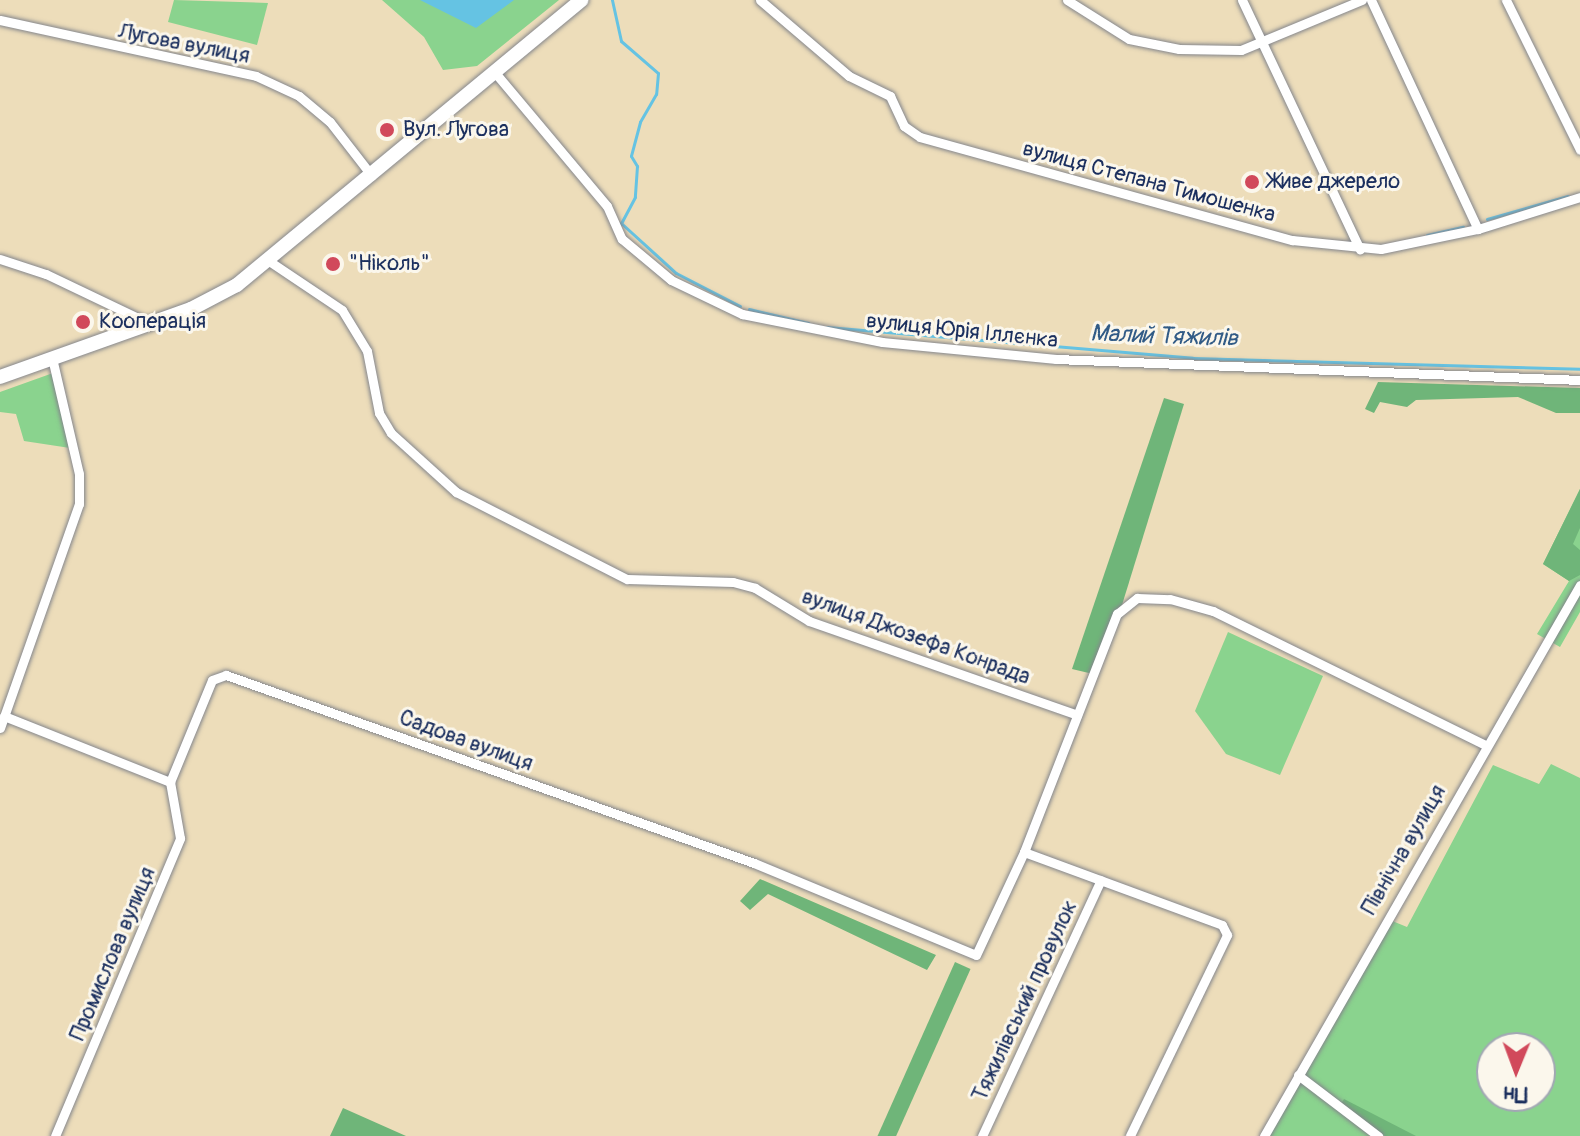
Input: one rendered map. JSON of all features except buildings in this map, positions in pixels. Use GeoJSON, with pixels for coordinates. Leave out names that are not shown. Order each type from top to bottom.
{"type":"FeatureCollection","features":[{"type":"Feature","properties":{"kind":"main road"},"geometry":{"type":"LineString","coordinates":[[0,377],[151,324],[222,294],[269,261],[497,75],[581,0]]}},
{"type":"Feature","properties":{"kind":"street","name":"вулиця Степана Тимошенка"},"geometry":{"type":"LineString","coordinates":[[760,0],[849,76],[890,96],[904,126],[920,137],[1292,240],[1360,250],[1478,229],[1580,197]]}},
{"type":"Feature","properties":{"kind":"street"},"geometry":{"type":"LineString","coordinates":[[1067,0],[1091,20],[1156,45],[1241,50],[1262,45],[1362,0]]}},
{"type":"Feature","properties":{"kind":"street"},"geometry":{"type":"LineString","coordinates":[[1242,0],[1360,250]]}},
{"type":"Feature","properties":{"kind":"street"},"geometry":{"type":"LineString","coordinates":[[1371,0],[1478,229]]}},
{"type":"Feature","properties":{"kind":"street"},"geometry":{"type":"LineString","coordinates":[[1506,0],[1580,150]]}},
{"type":"Feature","properties":{"kind":"street","name":"Лугова вулиця"},"geometry":{"type":"LineString","coordinates":[[0,20],[256,76],[299,96],[330,122],[372,176]]}},
{"type":"Feature","properties":{"kind":"street","name":"вулиця Юрія Іллєнка"},"geometry":{"type":"LineString","coordinates":[[497,75],[607,206],[622,239],[671,280],[742,314],[867,340],[1056,359],[1580,380]]}},
{"type":"Feature","properties":{"kind":"street"},"geometry":{"type":"LineString","coordinates":[[0,259],[46,274],[151,324]]}},
{"type":"Feature","properties":{"kind":"street","name":"вулиця Джозефа Конрада"},"geometry":{"type":"LineString","coordinates":[[269,261],[342,310],[367,351],[379,413],[391,433],[456,492],[627,579],[733,582],[755,588],[809,621],[1077,715]]}},
{"type":"Feature","properties":{"kind":"street"},"geometry":{"type":"LineString","coordinates":[[0,728],[79,504],[79,474],[52,358]]}},
{"type":"Feature","properties":{"kind":"street","name":"Північна вулиця"},"geometry":{"type":"LineString","coordinates":[[1264,1136],[1485,745],[1580,585]]}},
{"type":"Feature","properties":{"kind":"street"},"geometry":{"type":"LineString","coordinates":[[1130,1136],[1227,935],[1222,925],[1024,852],[1122,605],[1153,597],[1213,611],[1485,745]]}},
{"type":"Feature","properties":{"kind":"street","name":"Садова вулиця"},"geometry":{"type":"LineString","coordinates":[[170,782],[212,680],[226,675],[754,863],[976,955],[1024,852]]}},
{"type":"Feature","properties":{"kind":"street"},"geometry":{"type":"LineString","coordinates":[[4,716],[170,782]]}},
{"type":"Feature","properties":{"kind":"street","name":"Промислова вулиця"},"geometry":{"type":"LineString","coordinates":[[55,1136],[180,838],[170,782]]}},
{"type":"Feature","properties":{"kind":"street","name":"Тяжилівський провулок"},"geometry":{"type":"LineString","coordinates":[[982,1136],[1101,880]]}},
{"type":"Feature","properties":{"kind":"street"},"geometry":{"type":"LineString","coordinates":[[1298,1075],[1378,1136]]}},
{"type":"Feature","properties":{"kind":"green space"},"geometry":{"type":"Polygon","coordinates":[[[174,0],[268,3],[257,45],[168,22],[174,0]]]}},
{"type":"Feature","properties":{"kind":"green space"},"geometry":{"type":"Polygon","coordinates":[[[382,0],[559,0],[477,66],[443,70],[424,37],[382,0]]]}},
{"type":"Feature","properties":{"kind":"green space"},"geometry":{"type":"Polygon","coordinates":[[[53,373],[70,448],[24,441],[16,414],[0,412],[0,392],[53,373]]]}},
{"type":"Feature","properties":{"kind":"green space"},"geometry":{"type":"Polygon","coordinates":[[[1378,382],[1580,388],[1580,413],[1556,413],[1518,397],[1416,400],[1407,407],[1380,402],[1374,413],[1365,409],[1378,382]]]}},
{"type":"Feature","properties":{"kind":"green space"},"geometry":{"type":"Polygon","coordinates":[[[1164,398],[1184,404],[1122,605],[1093,674],[1072,669],[1164,398]]]}},
{"type":"Feature","properties":{"kind":"green space"},"geometry":{"type":"Polygon","coordinates":[[[1580,489],[1580,612],[1560,647],[1537,634],[1569,581],[1543,564],[1580,489]]]}},
{"type":"Feature","properties":{"kind":"green space"},"geometry":{"type":"Polygon","coordinates":[[[1580,489],[1580,528],[1573,544],[1580,550],[1580,575],[1569,581],[1543,564],[1580,489]]]}},
{"type":"Feature","properties":{"kind":"green space"},"geometry":{"type":"Polygon","coordinates":[[[1228,632],[1323,676],[1280,775],[1226,754],[1195,711],[1228,632]]]}},
{"type":"Feature","properties":{"kind":"green space"},"geometry":{"type":"Polygon","coordinates":[[[1551,764],[1580,778],[1580,1136],[1264,1136],[1385,918],[1407,927],[1493,765],[1539,784],[1551,764]]]}},
{"type":"Feature","properties":{"kind":"green space"},"geometry":{"type":"Polygon","coordinates":[[[760,879],[936,955],[927,970],[768,894],[750,910],[740,901],[760,879]]]}},
{"type":"Feature","properties":{"kind":"green space"},"geometry":{"type":"Polygon","coordinates":[[[955,962],[971,969],[896,1136],[878,1136],[955,962]]]}},
{"type":"Feature","properties":{"kind":"green space"},"geometry":{"type":"Polygon","coordinates":[[[1344,1099],[1416,1136],[1385,1136],[1341,1104],[1344,1099]]]}},
{"type":"Feature","properties":{"kind":"green space"},"geometry":{"type":"Polygon","coordinates":[[[343,1108],[406,1136],[330,1136],[343,1108]]]}},
{"type":"Feature","properties":{"kind":"water"},"geometry":{"type":"Polygon","coordinates":[[[420,0],[514,0],[476,28],[420,0]]]}},
{"type":"Feature","properties":{"kind":"waterway","name":"Малий Тяжилів"},"geometry":{"type":"LineString","coordinates":[[612,0],[621,41],[658,73],[656,94],[640,122],[631,156],[637,166],[635,197],[621,223],[676,273],[740,306]]}},
{"type":"Feature","properties":{"kind":"waterway"},"geometry":{"type":"LineString","coordinates":[[1487,219],[1568,196]]}},
{"type":"Feature","properties":{"kind":"waterway"},"geometry":{"type":"LineString","coordinates":[[1427,235],[1463,227]]}},
{"type":"Feature","properties":{"kind":"waterway","name":"Малий Тяжилів"},"geometry":{"type":"LineString","coordinates":[[749,309],[808,323]]}},
{"type":"Feature","properties":{"kind":"waterway","name":"Малий Тяжилів"},"geometry":{"type":"LineString","coordinates":[[827,327],[1193,358],[1580,369]]}},
{"type":"Feature","properties":{"kind":"place","name":"Вул. Лугова"},"geometry":{"type":"Point","coordinates":[387,130]}},
{"type":"Feature","properties":{"kind":"place","name":"Живе джерело"},"geometry":{"type":"Point","coordinates":[1252,182]}},
{"type":"Feature","properties":{"kind":"place","name":"\"Ніколь\""},"geometry":{"type":"Point","coordinates":[333,264]}},
{"type":"Feature","properties":{"kind":"place","name":"Кооперація"},"geometry":{"type":"Point","coordinates":[83,322]}}]}
